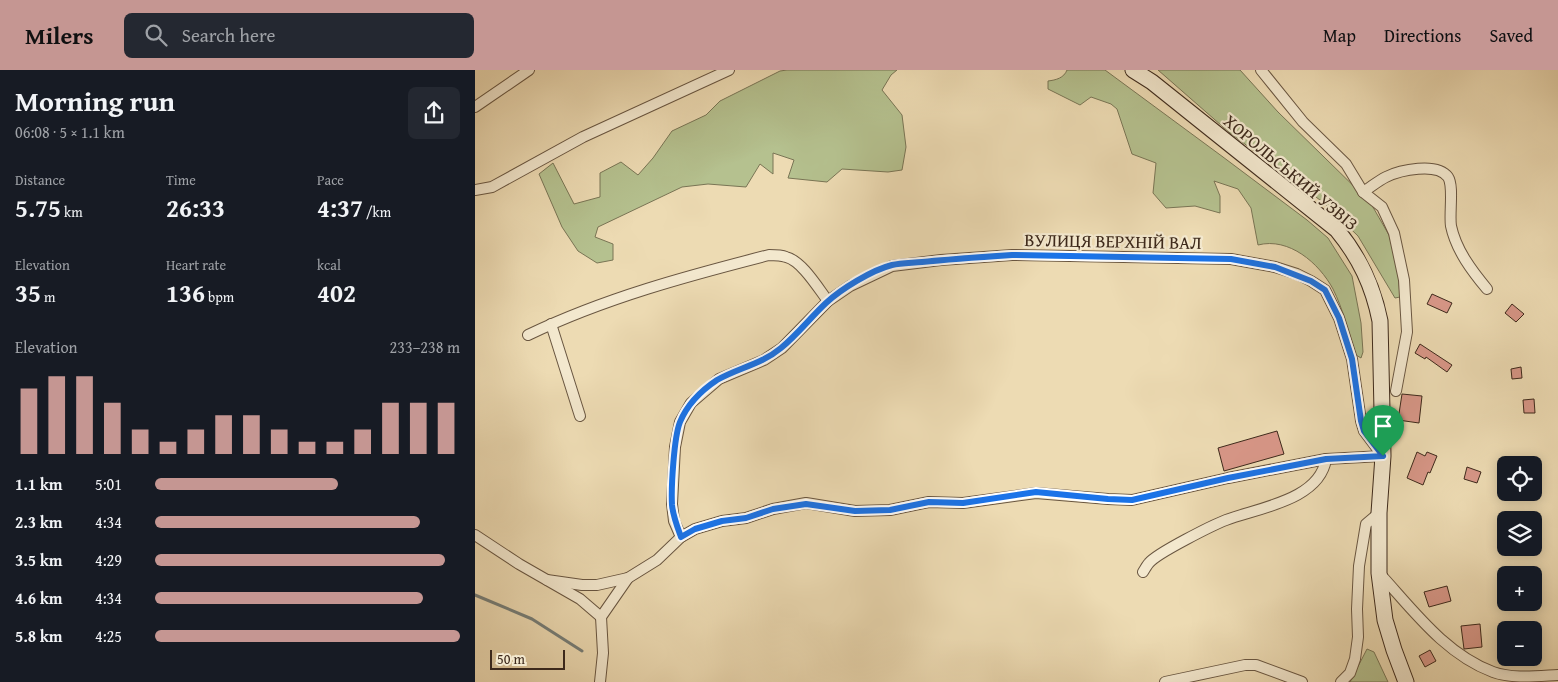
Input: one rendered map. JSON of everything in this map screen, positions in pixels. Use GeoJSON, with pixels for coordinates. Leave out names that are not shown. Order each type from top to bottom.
{"type":"FeatureCollection","features":[{"type":"Feature","properties":{"kind":"main road","name":"ХОРОЛЬСЬКИЙ УЗВІЗ"},"geometry":{"type":"LineString","coordinates":[[1133,70],[1152,82],[1337,230],[1357,257],[1370,282],[1380,322],[1383,456],[1379,512],[1379,573],[1385,620],[1406,682]]}},
{"type":"Feature","properties":{"kind":"street"},"geometry":{"type":"LineString","coordinates":[[475,107],[529,70]]}},
{"type":"Feature","properties":{"kind":"street"},"geometry":{"type":"LineString","coordinates":[[475,190],[492,187],[583,137],[729,70]]}},
{"type":"Feature","properties":{"kind":"street"},"geometry":{"type":"LineString","coordinates":[[1261,70],[1303,122],[1346,164],[1363,192],[1382,207],[1394,233],[1404,280],[1407,332],[1396,391]]}},
{"type":"Feature","properties":{"kind":"street"},"geometry":{"type":"LineString","coordinates":[[1363,192],[1387,176],[1413,169],[1439,170],[1448,177],[1450,185],[1451,227],[1462,255],[1487,289]]}},
{"type":"Feature","properties":{"kind":"street"},"geometry":{"type":"LineString","coordinates":[[528,334],[649,287],[769,255],[787,257],[795,262],[806,272],[828,301]]}},
{"type":"Feature","properties":{"kind":"street","name":"ВУЛИЦЯ ВЕРХНІЙ ВАЛ"},"geometry":{"type":"LineString","coordinates":[[681,537],[674,521],[672,504],[675,447],[680,422],[691,403],[719,379],[764,360],[782,348],[828,301],[850,286],[892,266],[941,260],[1012,255],[1231,259],[1275,267],[1304,277],[1325,290],[1339,318],[1352,359],[1364,431],[1383,456]]}},
{"type":"Feature","properties":{"kind":"street"},"geometry":{"type":"LineString","coordinates":[[551,324],[580,416]]}},
{"type":"Feature","properties":{"kind":"street"},"geometry":{"type":"LineString","coordinates":[[547,580],[583,586],[628,578],[657,560],[681,537],[695,529],[722,521],[746,518],[773,509],[806,504],[855,511],[890,510],[929,502],[963,503],[1036,492],[1132,500],[1228,478],[1326,459],[1383,456]]}},
{"type":"Feature","properties":{"kind":"street"},"geometry":{"type":"LineString","coordinates":[[1143,572],[1149,562],[1159,554],[1224,520],[1265,509],[1287,500],[1313,483],[1325,466],[1326,459]]}},
{"type":"Feature","properties":{"kind":"street"},"geometry":{"type":"LineString","coordinates":[[1341,682],[1349,673],[1355,659],[1358,637],[1359,566],[1366,524],[1379,512]]}},
{"type":"Feature","properties":{"kind":"street"},"geometry":{"type":"LineString","coordinates":[[475,535],[580,599],[601,618]]}},
{"type":"Feature","properties":{"kind":"street"},"geometry":{"type":"LineString","coordinates":[[1379,573],[1437,636],[1467,659],[1494,672],[1527,677],[1558,675]]}},
{"type":"Feature","properties":{"kind":"street"},"geometry":{"type":"LineString","coordinates":[[600,682],[603,653],[601,618],[628,578]]}},
{"type":"Feature","properties":{"kind":"street"},"geometry":{"type":"LineString","coordinates":[[1165,682],[1245,665],[1257,665],[1302,682]]}},
{"type":"Feature","properties":{"kind":"green space"},"geometry":{"type":"Polygon","coordinates":[[[897,70],[891,75],[882,90],[902,115],[906,147],[902,170],[888,172],[842,169],[827,182],[788,178],[794,160],[773,153],[773,174],[760,164],[746,187],[708,184],[682,187],[598,227],[595,237],[613,244],[613,260],[597,263],[578,251],[562,227],[539,174],[553,163],[574,204],[600,197],[600,173],[621,162],[638,175],[672,131],[706,115],[720,101],[780,71],[897,70]]]}},
{"type":"Feature","properties":{"kind":"green space"},"geometry":{"type":"Polygon","coordinates":[[[1067,70],[1105,70],[1307,220],[1328,238],[1352,276],[1361,323],[1363,352],[1361,358],[1356,355],[1340,305],[1327,279],[1302,254],[1292,249],[1281,245],[1258,245],[1251,208],[1238,189],[1214,181],[1220,196],[1220,213],[1195,206],[1166,208],[1153,193],[1156,163],[1132,154],[1117,109],[1111,104],[1091,97],[1080,105],[1048,89],[1048,81],[1059,78],[1067,70]]]}},
{"type":"Feature","properties":{"kind":"green space"},"geometry":{"type":"Polygon","coordinates":[[[1158,70],[1240,70],[1278,112],[1370,202],[1389,235],[1398,269],[1400,297],[1395,298],[1358,236],[1324,203],[1230,133],[1158,70]]]}},
{"type":"Feature","properties":{"kind":"green space"},"geometry":{"type":"Polygon","coordinates":[[[1367,649],[1374,652],[1388,682],[1350,682],[1367,649]]]}},
{"type":"Feature","properties":{"kind":"building"},"geometry":{"type":"Polygon","coordinates":[[[1432,294],[1452,303],[1447,313],[1427,304],[1432,294]]]}},
{"type":"Feature","properties":{"kind":"building"},"geometry":{"type":"Polygon","coordinates":[[[1512,304],[1524,314],[1516,322],[1505,313],[1512,304]]]}},
{"type":"Feature","properties":{"kind":"building"},"geometry":{"type":"Polygon","coordinates":[[[1420,344],[1452,365],[1447,372],[1426,357],[1425,359],[1415,353],[1420,344]]]}},
{"type":"Feature","properties":{"kind":"building"},"geometry":{"type":"Polygon","coordinates":[[[1521,367],[1522,378],[1512,379],[1511,369],[1521,367]]]}},
{"type":"Feature","properties":{"kind":"building"},"geometry":{"type":"Polygon","coordinates":[[[1402,394],[1422,396],[1419,423],[1398,420],[1402,394]]]}},
{"type":"Feature","properties":{"kind":"building"},"geometry":{"type":"Polygon","coordinates":[[[1534,399],[1535,413],[1524,413],[1523,400],[1534,399]]]}},
{"type":"Feature","properties":{"kind":"building"},"geometry":{"type":"Polygon","coordinates":[[[1277,431],[1284,454],[1224,471],[1218,448],[1277,431]]]}},
{"type":"Feature","properties":{"kind":"building"},"geometry":{"type":"Polygon","coordinates":[[[1417,452],[1425,456],[1427,452],[1437,456],[1423,485],[1407,478],[1417,452]]]}},
{"type":"Feature","properties":{"kind":"building"},"geometry":{"type":"Polygon","coordinates":[[[1467,467],[1481,472],[1477,483],[1464,479],[1467,467]]]}},
{"type":"Feature","properties":{"kind":"building"},"geometry":{"type":"Polygon","coordinates":[[[1447,586],[1451,601],[1429,607],[1424,592],[1447,586]]]}},
{"type":"Feature","properties":{"kind":"building"},"geometry":{"type":"Polygon","coordinates":[[[1480,624],[1482,647],[1464,649],[1461,626],[1480,624]]]}},
{"type":"Feature","properties":{"kind":"building"},"geometry":{"type":"Polygon","coordinates":[[[1430,650],[1436,661],[1425,667],[1419,656],[1430,650]]]}},
{"type":"Feature","properties":{"kind":"waterway"},"geometry":{"type":"LineString","coordinates":[[475,595],[532,619],[582,651]]}},
{"type":"Feature","properties":{"kind":"route"},"geometry":{"type":"LineString","coordinates":[[1012,255],[1231,259],[1275,267],[1311,281],[1325,290],[1339,318],[1352,359],[1364,431],[1383,456],[1326,459],[1228,478],[1132,500],[1036,492],[963,503],[929,502],[890,510],[855,511],[806,504],[773,509],[746,518],[722,521],[695,529],[681,537],[674,521],[672,504],[675,447],[680,422],[691,403],[710,385],[719,379],[764,360],[782,348],[828,301],[874,273],[892,266],[941,260],[1012,255]]}}]}
